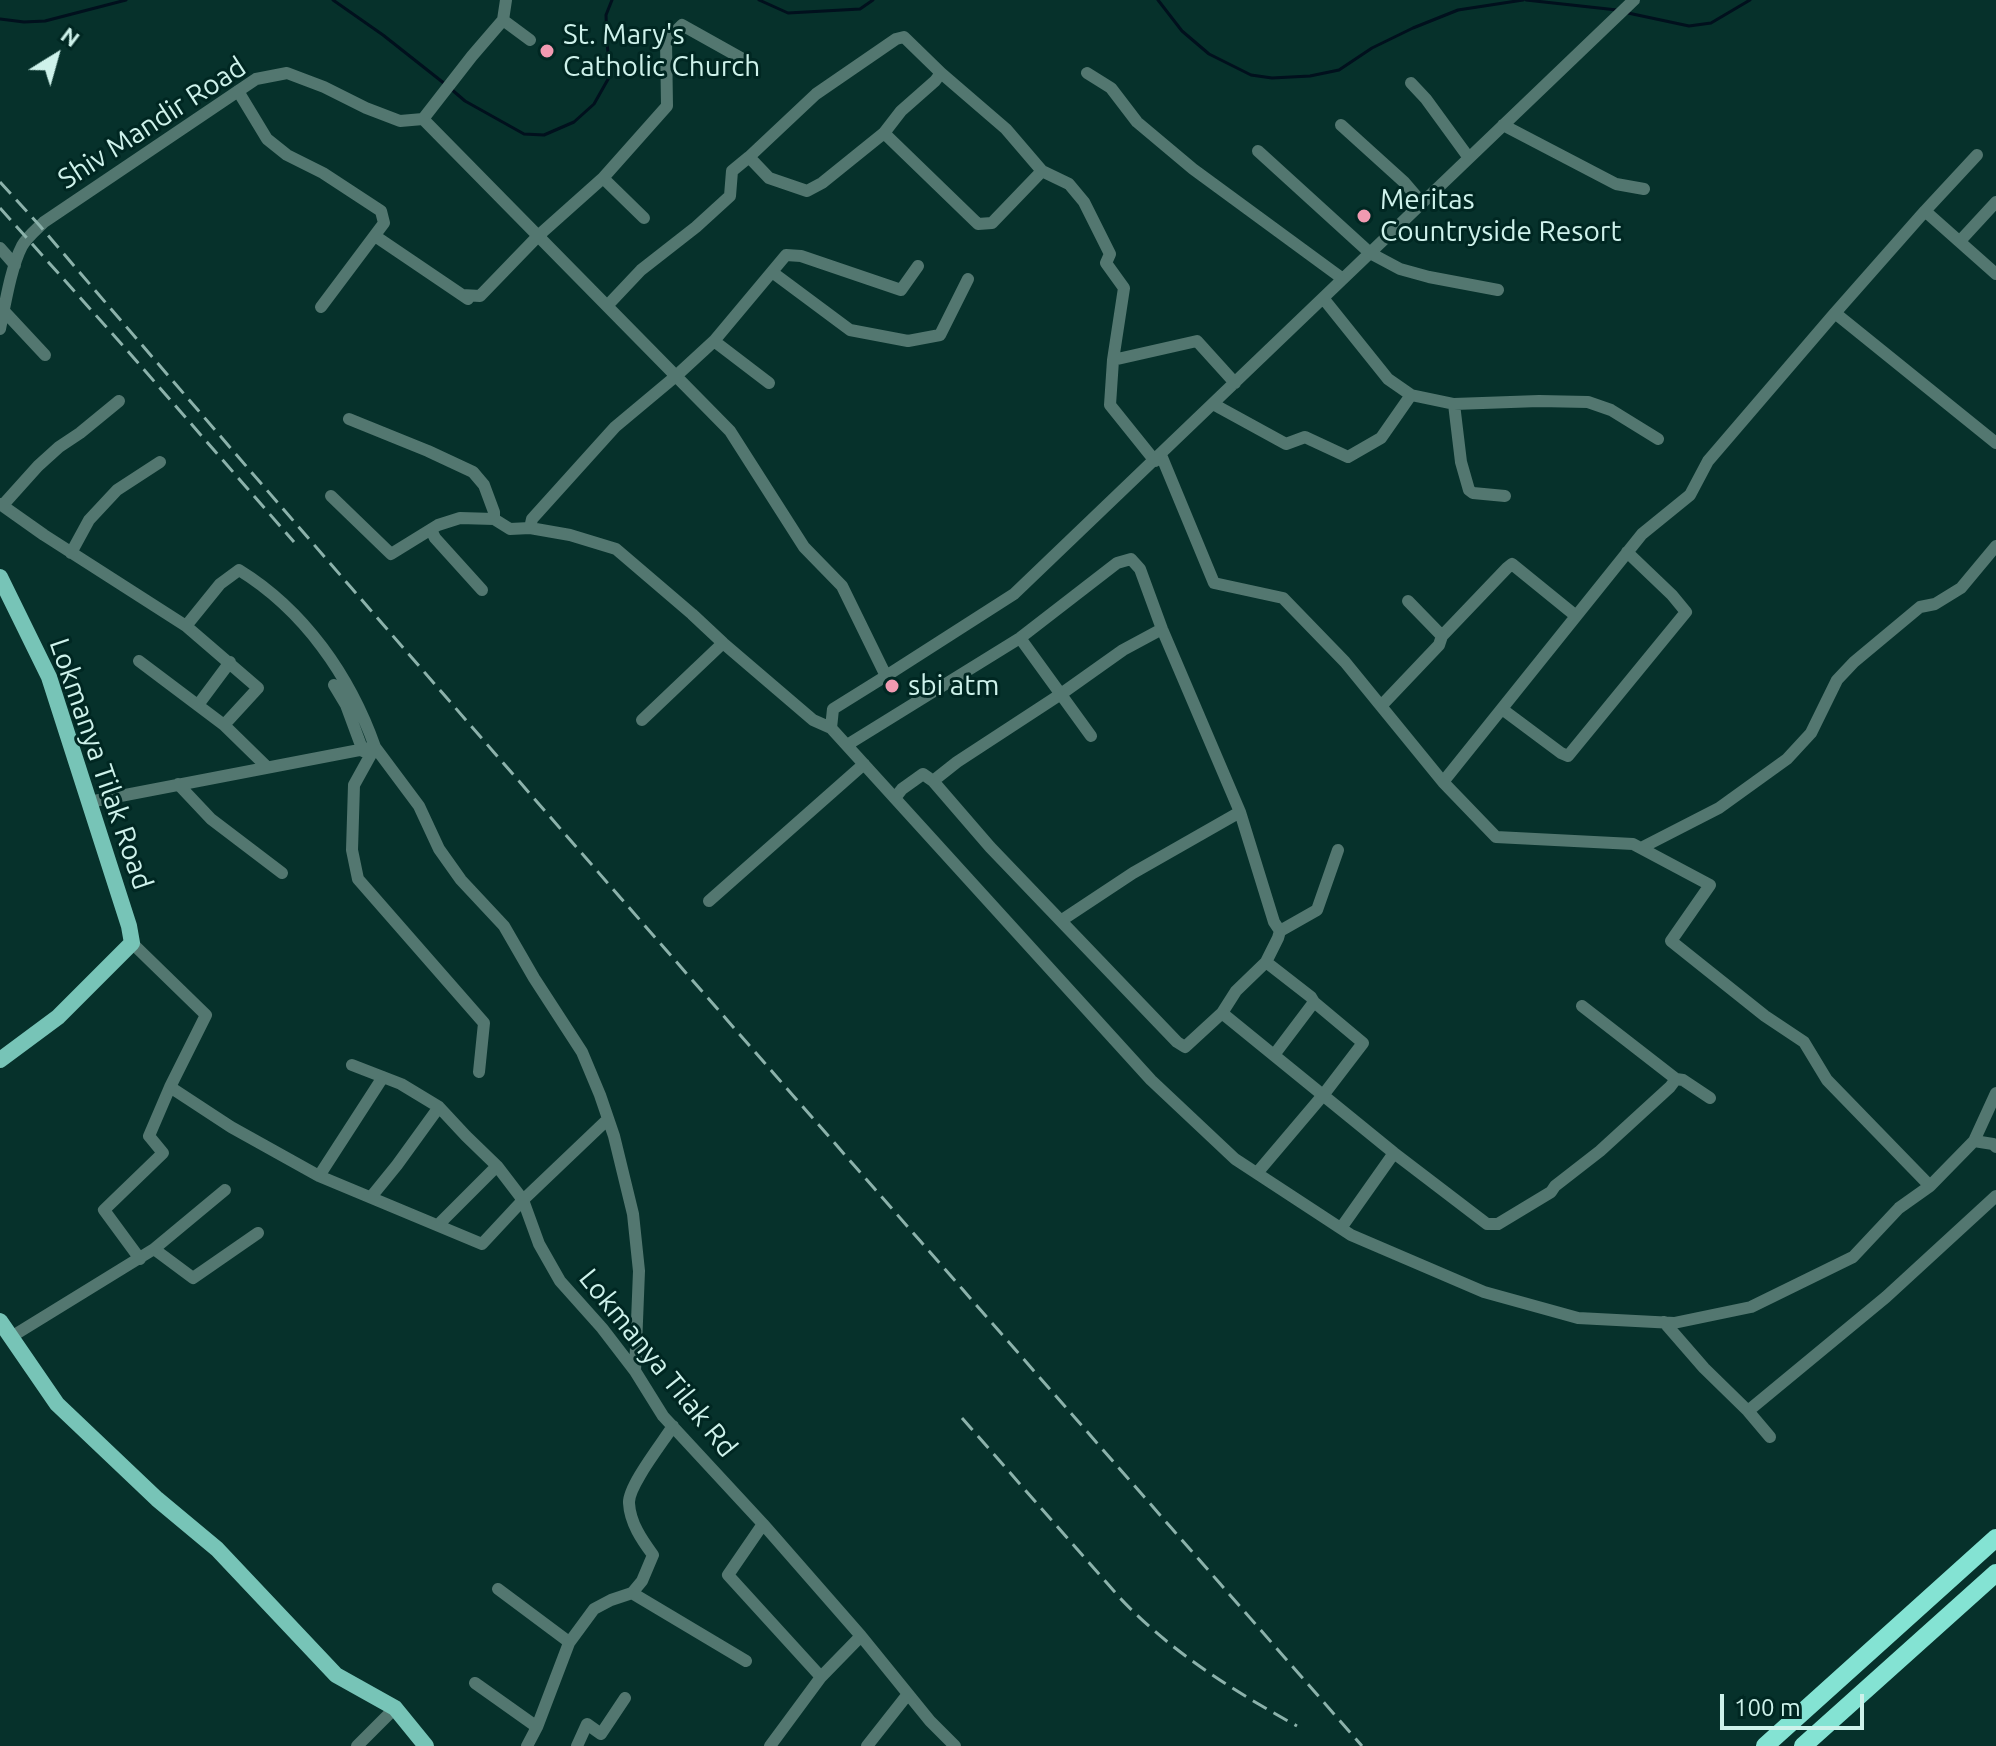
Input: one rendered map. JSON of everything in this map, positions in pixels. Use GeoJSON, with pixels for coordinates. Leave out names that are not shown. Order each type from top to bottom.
{"type":"FeatureCollection","features":[{"type":"Feature","properties":{"kind":"highway"},"geometry":{"type":"LineString","coordinates":[[1765,1746],[1996,1538]]}},
{"type":"Feature","properties":{"kind":"highway"},"geometry":{"type":"LineString","coordinates":[[1803,1746],[1996,1573]]}},
{"type":"Feature","properties":{"kind":"main road","name":"Lokmanya Tilak Road"},"geometry":{"type":"LineString","coordinates":[[0,577],[49,677],[131,934]]}},
{"type":"Feature","properties":{"kind":"main road"},"geometry":{"type":"LineString","coordinates":[[0,1060],[58,1017],[131,934]]}},
{"type":"Feature","properties":{"kind":"main road"},"geometry":{"type":"LineString","coordinates":[[0,1321],[57,1404],[157,1499],[217,1549],[336,1675],[395,1708],[426,1746]]}},
{"type":"Feature","properties":{"kind":"street"},"geometry":{"type":"LineString","coordinates":[[506,0],[503,20],[423,119],[730,431],[804,547],[842,586],[886,676]]}},
{"type":"Feature","properties":{"kind":"street"},"geometry":{"type":"LineString","coordinates":[[831,728],[833,709],[1014,594],[1634,0]]}},
{"type":"Feature","properties":{"kind":"street"},"geometry":{"type":"LineString","coordinates":[[503,20],[530,40]]}},
{"type":"Feature","properties":{"kind":"street"},"geometry":{"type":"LineString","coordinates":[[375,236],[467,298],[480,296],[538,236],[603,178],[667,106],[666,41],[682,25],[741,58]]}},
{"type":"Feature","properties":{"kind":"street"},"geometry":{"type":"LineString","coordinates":[[607,306],[641,270],[730,196],[732,171],[816,94],[896,39],[904,37],[1006,129],[1042,171],[1069,184],[1084,202],[1110,254],[1106,263],[1124,288],[1110,405],[1158,458],[1214,583],[1283,598],[1345,662],[1443,782],[1496,837],[1633,844],[1710,885],[1671,941],[1765,1016],[1804,1042],[1827,1080],[1930,1186]]}},
{"type":"Feature","properties":{"kind":"street","name":"Shiv Mandir Road"},"geometry":{"type":"LineString","coordinates":[[0,329],[22,245],[44,222],[256,79],[287,73],[400,121],[423,119]]}},
{"type":"Feature","properties":{"kind":"street"},"geometry":{"type":"LineString","coordinates":[[749,157],[769,178],[807,191],[822,183],[884,133],[901,111],[941,73]]}},
{"type":"Feature","properties":{"kind":"street"},"geometry":{"type":"LineString","coordinates":[[1087,73],[1111,88],[1137,122],[1193,169],[1343,279]]}},
{"type":"Feature","properties":{"kind":"street"},"geometry":{"type":"LineString","coordinates":[[1411,83],[1469,158]]}},
{"type":"Feature","properties":{"kind":"street"},"geometry":{"type":"LineString","coordinates":[[238,91],[267,139],[287,155],[323,173],[381,211],[384,223],[321,307]]}},
{"type":"Feature","properties":{"kind":"street"},"geometry":{"type":"LineString","coordinates":[[1341,125],[1404,182],[1422,203]]}},
{"type":"Feature","properties":{"kind":"street"},"geometry":{"type":"LineString","coordinates":[[1503,125],[1616,184],[1644,189]]}},
{"type":"Feature","properties":{"kind":"street"},"geometry":{"type":"LineString","coordinates":[[884,133],[978,224],[992,223],[1042,171]]}},
{"type":"Feature","properties":{"kind":"street"},"geometry":{"type":"LineString","coordinates":[[1258,151],[1370,253],[1400,269],[1498,290]]}},
{"type":"Feature","properties":{"kind":"street"},"geometry":{"type":"LineString","coordinates":[[1443,782],[1642,534],[1690,495],[1708,461],[1977,155]]}},
{"type":"Feature","properties":{"kind":"street"},"geometry":{"type":"LineString","coordinates":[[603,178],[644,218]]}},
{"type":"Feature","properties":{"kind":"street"},"geometry":{"type":"LineString","coordinates":[[1960,241],[1996,202]]}},
{"type":"Feature","properties":{"kind":"street"},"geometry":{"type":"LineString","coordinates":[[1925,211],[1996,274]]}},
{"type":"Feature","properties":{"kind":"street"},"geometry":{"type":"LineString","coordinates":[[0,248],[15,265]]}},
{"type":"Feature","properties":{"kind":"street"},"geometry":{"type":"LineString","coordinates":[[530,528],[532,519],[615,427],[714,341],[786,255],[801,256],[901,290],[918,266]]}},
{"type":"Feature","properties":{"kind":"street"},"geometry":{"type":"LineString","coordinates":[[772,272],[850,330],[908,341],[940,335],[968,279]]}},
{"type":"Feature","properties":{"kind":"street"},"geometry":{"type":"LineString","coordinates":[[1323,298],[1388,379],[1411,395],[1454,404],[1588,402],[1611,410],[1658,439]]}},
{"type":"Feature","properties":{"kind":"street"},"geometry":{"type":"LineString","coordinates":[[4,311],[45,355]]}},
{"type":"Feature","properties":{"kind":"street"},"geometry":{"type":"LineString","coordinates":[[1835,313],[1996,443]]}},
{"type":"Feature","properties":{"kind":"street"},"geometry":{"type":"LineString","coordinates":[[714,341],[769,383]]}},
{"type":"Feature","properties":{"kind":"street"},"geometry":{"type":"LineString","coordinates":[[1113,360],[1197,341],[1235,383]]}},
{"type":"Feature","properties":{"kind":"street"},"geometry":{"type":"LineString","coordinates":[[1213,404],[1286,444],[1305,437],[1348,457],[1381,438],[1411,395]]}},
{"type":"Feature","properties":{"kind":"street"},"geometry":{"type":"LineString","coordinates":[[119,401],[59,447],[1,504],[186,626],[258,688],[224,725]]}},
{"type":"Feature","properties":{"kind":"street"},"geometry":{"type":"LineString","coordinates":[[1454,404],[1461,462],[1469,490],[1505,496]]}},
{"type":"Feature","properties":{"kind":"street"},"geometry":{"type":"LineString","coordinates":[[349,419],[473,472],[484,485],[494,519]]}},
{"type":"Feature","properties":{"kind":"street"},"geometry":{"type":"LineString","coordinates":[[71,553],[89,520],[117,490],[160,462]]}},
{"type":"Feature","properties":{"kind":"street"},"geometry":{"type":"LineString","coordinates":[[331,496],[391,554],[438,525],[460,518],[494,519],[510,529],[530,528],[570,535],[616,549],[813,720],[831,728],[1151,1080],[1235,1159],[1351,1235],[1484,1292],[1578,1318],[1674,1323],[1751,1307],[1853,1257],[1899,1208],[1930,1186],[1974,1141],[1996,1093]]}},
{"type":"Feature","properties":{"kind":"street"},"geometry":{"type":"LineString","coordinates":[[431,530],[482,590]]}},
{"type":"Feature","properties":{"kind":"street"},"geometry":{"type":"LineString","coordinates":[[1641,848],[1719,808],[1787,759],[1811,733],[1837,680],[1854,662],[1920,607],[1935,604],[1961,588],[1996,546]]}},
{"type":"Feature","properties":{"kind":"street"},"geometry":{"type":"LineString","coordinates":[[1502,709],[1568,756],[1686,612],[1627,552]]}},
{"type":"Feature","properties":{"kind":"street"},"geometry":{"type":"LineString","coordinates":[[847,745],[1020,638],[1117,563],[1131,559],[1140,569],[1162,629],[1240,812],[1274,922],[1280,931]]}},
{"type":"Feature","properties":{"kind":"street"},"geometry":{"type":"LineString","coordinates":[[1381,706],[1439,645],[1442,636],[1512,564],[1576,616]]}},
{"type":"Feature","properties":{"kind":"street"},"geometry":{"type":"LineString","coordinates":[[186,626],[220,584],[239,570],[261,583],[304,625],[336,664],[367,723],[369,749],[354,785],[352,850],[358,879],[484,1023],[479,1072]]}},
{"type":"Feature","properties":{"kind":"street"},"geometry":{"type":"LineString","coordinates":[[1408,601],[1442,636]]}},
{"type":"Feature","properties":{"kind":"street"},"geometry":{"type":"LineString","coordinates":[[933,781],[1123,650],[1162,629]]}},
{"type":"Feature","properties":{"kind":"street"},"geometry":{"type":"LineString","coordinates":[[1020,638],[1091,736]]}},
{"type":"Feature","properties":{"kind":"street"},"geometry":{"type":"LineString","coordinates":[[642,720],[723,643]]}},
{"type":"Feature","properties":{"kind":"street"},"geometry":{"type":"LineString","coordinates":[[139,661],[224,725],[267,767]]}},
{"type":"Feature","properties":{"kind":"street"},"geometry":{"type":"LineString","coordinates":[[198,705],[230,662]]}},
{"type":"Feature","properties":{"kind":"street"},"geometry":{"type":"LineString","coordinates":[[334,685],[369,749],[419,806],[439,849],[461,880],[504,926],[582,1052],[608,1119],[633,1214],[639,1271],[635,1371]]}},
{"type":"Feature","properties":{"kind":"street"},"geometry":{"type":"LineString","coordinates":[[89,802],[369,749]]}},
{"type":"Feature","properties":{"kind":"street"},"geometry":{"type":"LineString","coordinates":[[709,901],[864,764]]}},
{"type":"Feature","properties":{"kind":"street"},"geometry":{"type":"LineString","coordinates":[[895,798],[923,774],[933,781],[990,847],[1185,1047],[1222,1013],[1236,991],[1266,962],[1280,931],[1317,910],[1338,850]]}},
{"type":"Feature","properties":{"kind":"street"},"geometry":{"type":"LineString","coordinates":[[178,784],[211,819],[282,873]]}},
{"type":"Feature","properties":{"kind":"street"},"geometry":{"type":"LineString","coordinates":[[1062,920],[1133,873],[1240,812]]}},
{"type":"Feature","properties":{"kind":"street"},"geometry":{"type":"LineString","coordinates":[[131,934],[206,1015],[149,1136],[163,1153],[104,1210],[140,1259]]}},
{"type":"Feature","properties":{"kind":"street"},"geometry":{"type":"LineString","coordinates":[[1257,1173],[1363,1043],[1266,962]]}},
{"type":"Feature","properties":{"kind":"street"},"geometry":{"type":"LineString","coordinates":[[1274,1055],[1314,1002]]}},
{"type":"Feature","properties":{"kind":"street"},"geometry":{"type":"LineString","coordinates":[[1582,1006],[1676,1079],[1683,1080],[1710,1098]]}},
{"type":"Feature","properties":{"kind":"street"},"geometry":{"type":"LineString","coordinates":[[1222,1013],[1487,1224],[1498,1224],[1551,1192],[1600,1151],[1676,1079]]}},
{"type":"Feature","properties":{"kind":"street","name":"Lokmanya Tilak Rd"},"geometry":{"type":"LineString","coordinates":[[352,1065],[401,1084],[439,1107],[497,1166],[523,1200],[539,1244],[560,1281],[635,1371],[663,1416],[763,1524],[930,1721],[955,1746]]}},
{"type":"Feature","properties":{"kind":"street"},"geometry":{"type":"LineString","coordinates":[[319,1176],[383,1077]]}},
{"type":"Feature","properties":{"kind":"street"},"geometry":{"type":"LineString","coordinates":[[170,1087],[231,1127],[319,1176],[482,1244],[608,1119]]}},
{"type":"Feature","properties":{"kind":"street"},"geometry":{"type":"LineString","coordinates":[[371,1197],[439,1107]]}},
{"type":"Feature","properties":{"kind":"street"},"geometry":{"type":"LineString","coordinates":[[1974,1141],[1996,1147]]}},
{"type":"Feature","properties":{"kind":"street"},"geometry":{"type":"LineString","coordinates":[[1341,1228],[1394,1153]]}},
{"type":"Feature","properties":{"kind":"street"},"geometry":{"type":"LineString","coordinates":[[438,1225],[497,1166]]}},
{"type":"Feature","properties":{"kind":"street"},"geometry":{"type":"LineString","coordinates":[[11,1337],[140,1259],[225,1190]]}},
{"type":"Feature","properties":{"kind":"street"},"geometry":{"type":"LineString","coordinates":[[1748,1411],[1886,1297],[1996,1196]]}},
{"type":"Feature","properties":{"kind":"street"},"geometry":{"type":"LineString","coordinates":[[154,1249],[193,1278],[258,1233]]}},
{"type":"Feature","properties":{"kind":"street"},"geometry":{"type":"LineString","coordinates":[[1664,1322],[1770,1437]]}},
{"type":"Feature","properties":{"kind":"street"},"geometry":{"type":"LineString","coordinates":[[527,1746],[569,1642],[594,1609],[632,1593],[642,1581],[653,1555],[638,1535],[629,1503],[642,1472],[673,1426]]}},
{"type":"Feature","properties":{"kind":"street"},"geometry":{"type":"LineString","coordinates":[[763,1524],[728,1575],[821,1677]]}},
{"type":"Feature","properties":{"kind":"street"},"geometry":{"type":"LineString","coordinates":[[498,1589],[569,1642]]}},
{"type":"Feature","properties":{"kind":"street"},"geometry":{"type":"LineString","coordinates":[[632,1593],[746,1661]]}},
{"type":"Feature","properties":{"kind":"street"},"geometry":{"type":"LineString","coordinates":[[770,1746],[821,1677],[861,1636]]}},
{"type":"Feature","properties":{"kind":"street"},"geometry":{"type":"LineString","coordinates":[[475,1683],[537,1727]]}},
{"type":"Feature","properties":{"kind":"street"},"geometry":{"type":"LineString","coordinates":[[867,1746],[908,1694]]}},
{"type":"Feature","properties":{"kind":"street"},"geometry":{"type":"LineString","coordinates":[[577,1746],[587,1724],[601,1734],[625,1698]]}},
{"type":"Feature","properties":{"kind":"street"},"geometry":{"type":"LineString","coordinates":[[357,1746],[395,1708]]}},
{"type":"Feature","properties":{"kind":"waterway"},"geometry":{"type":"LineString","coordinates":[[0,19],[45,21],[126,0]]}},
{"type":"Feature","properties":{"kind":"waterway"},"geometry":{"type":"LineString","coordinates":[[333,0],[445,84]]}},
{"type":"Feature","properties":{"kind":"waterway"},"geometry":{"type":"LineString","coordinates":[[451,89],[465,101],[524,134],[544,135],[574,122],[594,104],[611,74],[606,15],[612,0]]}},
{"type":"Feature","properties":{"kind":"waterway"},"geometry":{"type":"LineString","coordinates":[[759,0],[788,13],[860,9],[873,0]]}},
{"type":"Feature","properties":{"kind":"waterway"},"geometry":{"type":"LineString","coordinates":[[1158,0],[1182,31],[1209,54],[1251,75],[1272,78],[1310,76],[1339,70],[1372,48],[1458,10],[1523,0]]}},
{"type":"Feature","properties":{"kind":"waterway"},"geometry":{"type":"LineString","coordinates":[[1526,0],[1617,10]]}},
{"type":"Feature","properties":{"kind":"waterway"},"geometry":{"type":"LineString","coordinates":[[1628,13],[1689,26],[1711,23],[1750,0]]}},
{"type":"Feature","properties":{"kind":"railway"},"geometry":{"type":"LineString","coordinates":[[0,182],[533,798],[1362,1746]]}},
{"type":"Feature","properties":{"kind":"railway"},"geometry":{"type":"LineString","coordinates":[[0,208],[294,542]]}},
{"type":"Feature","properties":{"kind":"railway"},"geometry":{"type":"LineString","coordinates":[[962,1418],[1140,1618],[1203,1669],[1297,1726]]}},
{"type":"Feature","properties":{"kind":"place","name":"St. Mary's Catholic Church"},"geometry":{"type":"Point","coordinates":[547,51]}},
{"type":"Feature","properties":{"kind":"place","name":"Meritas Countryside Resort"},"geometry":{"type":"Point","coordinates":[1364,216]}},
{"type":"Feature","properties":{"kind":"place","name":"sbi atm"},"geometry":{"type":"Point","coordinates":[892,686]}}]}
